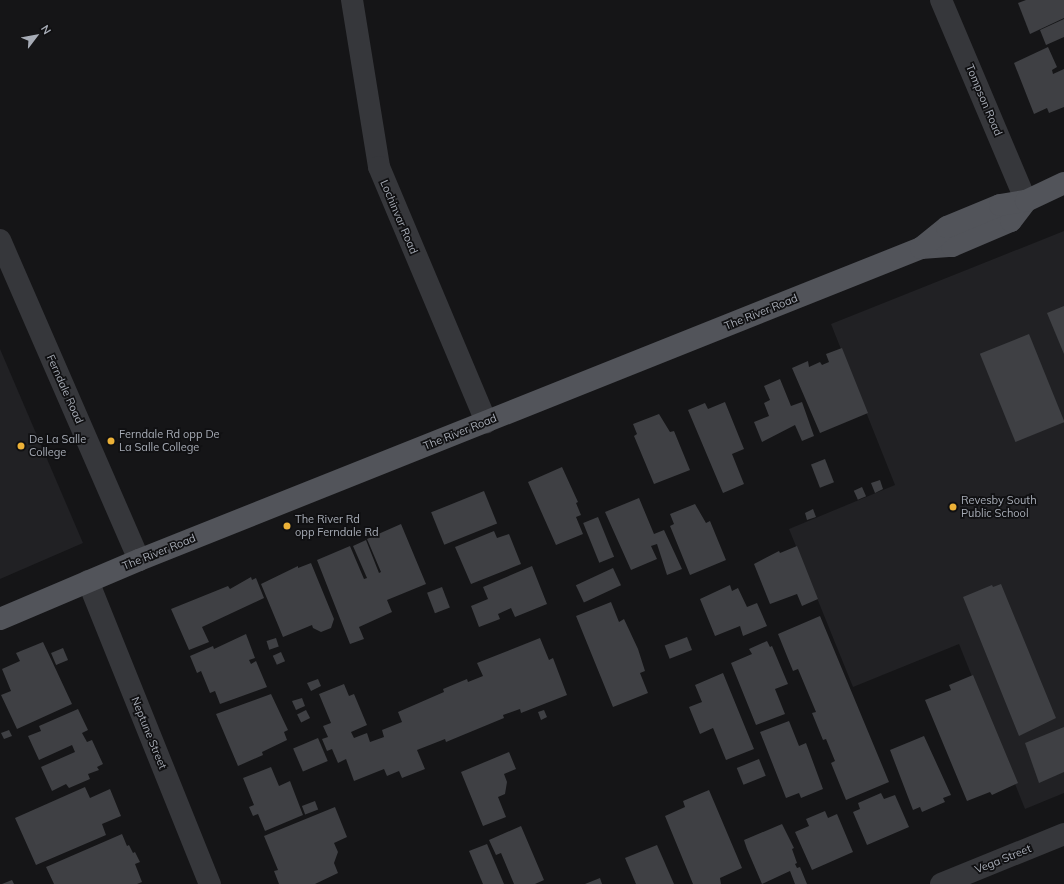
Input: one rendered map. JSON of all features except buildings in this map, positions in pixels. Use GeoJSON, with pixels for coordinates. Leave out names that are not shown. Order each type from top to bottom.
{"type":"FeatureCollection","features":[{"type":"Feature","properties":{"kind":"main road","name":"The River Road"},"geometry":{"type":"LineString","coordinates":[[0,619],[139,560],[921,248],[947,227],[1000,205],[1026,201],[1064,183]]}},
{"type":"Feature","properties":{"kind":"street","name":"Lochinvar Road"},"geometry":{"type":"LineString","coordinates":[[352,0],[379,167],[486,422]]}},
{"type":"Feature","properties":{"kind":"street","name":"Tompson Road"},"geometry":{"type":"LineString","coordinates":[[941,0],[1026,201]]}},
{"type":"Feature","properties":{"kind":"street","name":"Ferndale Road"},"geometry":{"type":"LineString","coordinates":[[0,240],[139,560]]}},
{"type":"Feature","properties":{"kind":"street","name":"Neptune Street"},"geometry":{"type":"LineString","coordinates":[[88,581],[210,884]]}},
{"type":"Feature","properties":{"kind":"street","name":"Vega Street"},"geometry":{"type":"LineString","coordinates":[[941,884],[1064,834]]}},
{"type":"Feature","properties":{"kind":"shaded area","name":"Revesby South Public School"},"geometry":{"type":"Polygon","coordinates":[[[1064,231],[1064,793],[1025,809],[959,644],[853,687],[789,529],[895,485],[831,324],[1064,231]]]}},
{"type":"Feature","properties":{"kind":"shaded area","name":"De La Salle College"},"geometry":{"type":"Polygon","coordinates":[[[0,349],[83,543],[0,579],[0,349]]]}},
{"type":"Feature","properties":{"kind":"place","name":"Ferndale Rd opp De La Salle College"},"geometry":{"type":"Point","coordinates":[111,441]}},
{"type":"Feature","properties":{"kind":"place","name":"De La Salle College"},"geometry":{"type":"Point","coordinates":[21,446]}},
{"type":"Feature","properties":{"kind":"place","name":"Revesby South Public School"},"geometry":{"type":"Point","coordinates":[953,507]}},
{"type":"Feature","properties":{"kind":"place","name":"The River Rd opp Ferndale Rd"},"geometry":{"type":"Point","coordinates":[287,526]}}]}
